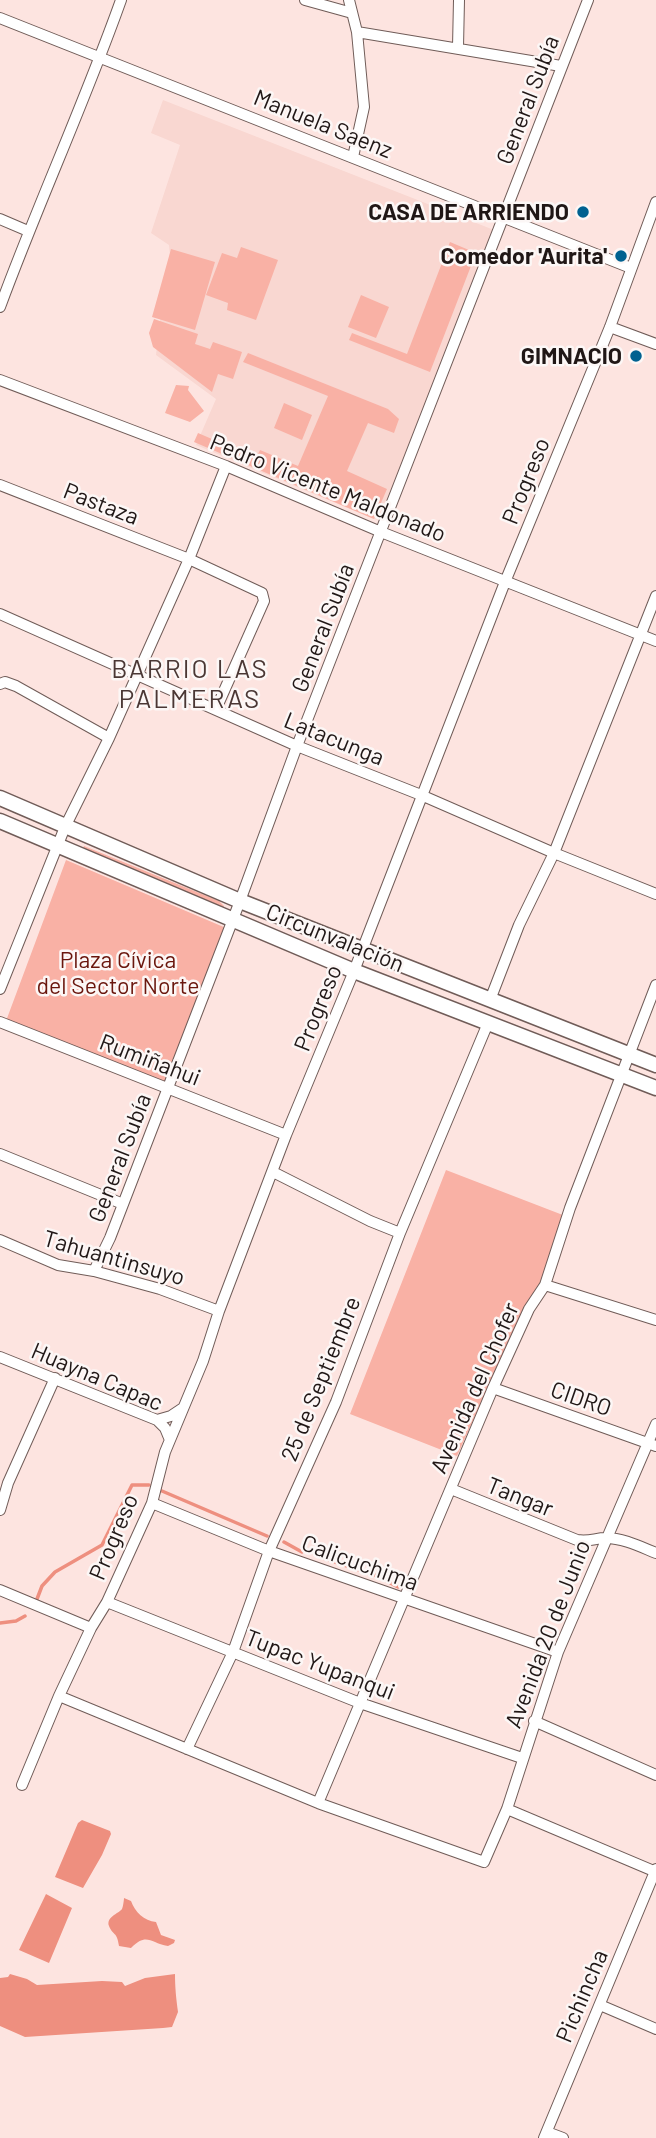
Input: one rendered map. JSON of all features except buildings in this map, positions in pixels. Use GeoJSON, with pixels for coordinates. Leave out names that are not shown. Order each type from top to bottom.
{"type":"FeatureCollection","features":[{"type":"Feature","properties":{"kind":"main road","name":"Circunvalación"},"geometry":{"type":"LineString","coordinates":[[0,799],[240,901],[656,1065]]}},
{"type":"Feature","properties":{"kind":"main road","name":"Circunvalación"},"geometry":{"type":"LineString","coordinates":[[0,821],[354,971],[656,1088]]}},
{"type":"Feature","properties":{"kind":"street"},"geometry":{"type":"LineString","coordinates":[[0,307],[28,231],[101,57],[121,0]]}},
{"type":"Feature","properties":{"kind":"street"},"geometry":{"type":"LineString","coordinates":[[305,0],[352,13]]}},
{"type":"Feature","properties":{"kind":"street"},"geometry":{"type":"LineString","coordinates":[[349,0],[356,32],[364,107],[353,157]]}},
{"type":"Feature","properties":{"kind":"street"},"geometry":{"type":"LineString","coordinates":[[458,47],[459,0]]}},
{"type":"Feature","properties":{"kind":"street","name":"General Subía"},"geometry":{"type":"LineString","coordinates":[[94,1271],[123,1204],[233,921],[297,746],[588,0]]}},
{"type":"Feature","properties":{"kind":"street","name":"Manuela Saenz"},"geometry":{"type":"LineString","coordinates":[[0,18],[503,215],[631,268]]}},
{"type":"Feature","properties":{"kind":"street"},"geometry":{"type":"LineString","coordinates":[[356,32],[561,66]]}},
{"type":"Feature","properties":{"kind":"street","name":"Progreso"},"geometry":{"type":"LineString","coordinates":[[22,1785],[59,1696],[91,1628],[107,1602],[152,1503],[170,1440],[203,1361],[219,1311],[286,1135],[363,949],[505,582],[610,327],[656,202]]}},
{"type":"Feature","properties":{"kind":"street"},"geometry":{"type":"LineString","coordinates":[[0,219],[28,231]]}},
{"type":"Feature","properties":{"kind":"street"},"geometry":{"type":"LineString","coordinates":[[610,327],[656,344]]}},
{"type":"Feature","properties":{"kind":"street","name":"Pedro Vicente Maldonado"},"geometry":{"type":"LineString","coordinates":[[0,380],[226,466],[381,532],[656,641]]}},
{"type":"Feature","properties":{"kind":"street"},"geometry":{"type":"LineString","coordinates":[[0,989],[65,827],[110,738],[226,466]]}},
{"type":"Feature","properties":{"kind":"street","name":"Pastaza"},"geometry":{"type":"LineString","coordinates":[[0,485],[188,559],[262,593],[264,601],[216,709]]}},
{"type":"Feature","properties":{"kind":"street"},"geometry":{"type":"LineString","coordinates":[[490,1000],[519,925],[554,853],[656,596]]}},
{"type":"Feature","properties":{"kind":"street","name":"Latacunga"},"geometry":{"type":"LineString","coordinates":[[0,614],[297,746],[656,894]]}},
{"type":"Feature","properties":{"kind":"street"},"geometry":{"type":"LineString","coordinates":[[0,684],[5,682],[16,686],[110,738]]}},
{"type":"Feature","properties":{"kind":"street","name":"Avenida del Chofer"},"geometry":{"type":"LineString","coordinates":[[318,1803],[493,1388],[529,1309],[545,1285],[570,1208],[656,985]]}},
{"type":"Feature","properties":{"kind":"street","name":"Rumiñahui"},"geometry":{"type":"LineString","coordinates":[[0,1022],[286,1135]]}},
{"type":"Feature","properties":{"kind":"street","name":"25 de Septiembre"},"geometry":{"type":"LineString","coordinates":[[187,1749],[233,1652],[269,1551],[336,1402],[400,1233],[488,1023]]}},
{"type":"Feature","properties":{"kind":"street"},"geometry":{"type":"LineString","coordinates":[[0,1154],[123,1204]]}},
{"type":"Feature","properties":{"kind":"street"},"geometry":{"type":"LineString","coordinates":[[273,1172],[370,1221],[400,1233]]}},
{"type":"Feature","properties":{"kind":"street","name":"Tahuantinsuyo"},"geometry":{"type":"LineString","coordinates":[[0,1240],[58,1265],[94,1271],[160,1289],[219,1311]]}},
{"type":"Feature","properties":{"kind":"street"},"geometry":{"type":"LineString","coordinates":[[545,1285],[656,1320]]}},
{"type":"Feature","properties":{"kind":"street","name":"Huayna Capac"},"geometry":{"type":"LineString","coordinates":[[0,1357],[157,1420],[165,1428],[170,1440]]}},
{"type":"Feature","properties":{"kind":"street"},"geometry":{"type":"LineString","coordinates":[[0,1510],[4,1481],[55,1378]]}},
{"type":"Feature","properties":{"kind":"street","name":"CIDRO"},"geometry":{"type":"LineString","coordinates":[[493,1388],[652,1444]]}},
{"type":"Feature","properties":{"kind":"street"},"geometry":{"type":"LineString","coordinates":[[157,1420],[171,1416],[183,1408]]}},
{"type":"Feature","properties":{"kind":"street","name":"Avenida 20 de Junio"},"geometry":{"type":"LineString","coordinates":[[318,1803],[484,1862],[507,1808],[558,1651],[605,1538],[652,1444],[656,1424]]}},
{"type":"Feature","properties":{"kind":"street","name":"Tangar"},"geometry":{"type":"LineString","coordinates":[[451,1489],[578,1540],[591,1542],[605,1538],[634,1544],[656,1553]]}},
{"type":"Feature","properties":{"kind":"street","name":"Calicuchima"},"geometry":{"type":"LineString","coordinates":[[152,1503],[269,1551],[404,1600],[558,1651]]}},
{"type":"Feature","properties":{"kind":"street"},"geometry":{"type":"LineString","coordinates":[[0,1590],[91,1628]]}},
{"type":"Feature","properties":{"kind":"street","name":"Tupac Yupanqui"},"geometry":{"type":"LineString","coordinates":[[107,1602],[360,1703],[522,1758]]}},
{"type":"Feature","properties":{"kind":"street"},"geometry":{"type":"LineString","coordinates":[[59,1696],[318,1803]]}},
{"type":"Feature","properties":{"kind":"street"},"geometry":{"type":"LineString","coordinates":[[534,1721],[656,1775]]}},
{"type":"Feature","properties":{"kind":"street"},"geometry":{"type":"LineString","coordinates":[[507,1808],[656,1871]]}},
{"type":"Feature","properties":{"kind":"street","name":"Pichincha"},"geometry":{"type":"LineString","coordinates":[[546,2135],[656,1871]]}},
{"type":"Feature","properties":{"kind":"street"},"geometry":{"type":"LineString","coordinates":[[600,2005],[656,2029]]}},
{"type":"Feature","properties":{"kind":"street"},"geometry":{"type":"LineString","coordinates":[[546,2135],[563,2138]]}},
{"type":"Feature","properties":{"kind":"shaded area"},"geometry":{"type":"Polygon","coordinates":[[[163,100],[494,230],[383,521],[196,445],[216,399],[156,355],[164,285],[172,276],[169,245],[151,233],[180,145],[151,133],[163,100]]]}},
{"type":"Feature","properties":{"kind":"shaded area"},"geometry":{"type":"Polygon","coordinates":[[[82,1820],[110,1831],[111,1834],[83,1888],[55,1877],[78,1823],[82,1820]]]}},
{"type":"Feature","properties":{"kind":"shaded area"},"geometry":{"type":"Polygon","coordinates":[[[46,1894],[72,1908],[49,1963],[19,1950],[46,1894]]]}},
{"type":"Feature","properties":{"kind":"shaded area"},"geometry":{"type":"Polygon","coordinates":[[[124,1898],[131,1901],[144,1918],[156,1922],[161,1935],[175,1940],[174,1943],[168,1946],[145,1940],[131,1948],[119,1946],[109,1923],[122,1909],[124,1898]]]}},
{"type":"Feature","properties":{"kind":"shaded area"},"geometry":{"type":"Polygon","coordinates":[[[10,1974],[37,1985],[102,1981],[122,1982],[125,1986],[145,1978],[175,1974],[178,2012],[172,2027],[25,2037],[0,2026],[0,1978],[10,1974]]]}},
{"type":"Feature","properties":{"kind":"green space"},"geometry":{"type":"Polygon","coordinates":[[[450,242],[476,253],[430,372],[349,340],[352,333],[407,354],[450,242]]]}},
{"type":"Feature","properties":{"kind":"green space"},"geometry":{"type":"Polygon","coordinates":[[[241,247],[278,260],[256,320],[227,310],[228,303],[206,295],[222,253],[237,258],[241,247]]]}},
{"type":"Feature","properties":{"kind":"green space"},"geometry":{"type":"Polygon","coordinates":[[[171,249],[215,262],[195,330],[152,317],[171,249]]]}},
{"type":"Feature","properties":{"kind":"green space"},"geometry":{"type":"Polygon","coordinates":[[[361,295],[389,307],[376,338],[348,327],[361,295]]]}},
{"type":"Feature","properties":{"kind":"green space"},"geometry":{"type":"Polygon","coordinates":[[[154,319],[198,334],[195,344],[210,349],[213,342],[242,352],[233,379],[218,374],[212,392],[153,347],[149,333],[154,319]]]}},
{"type":"Feature","properties":{"kind":"green space"},"geometry":{"type":"Polygon","coordinates":[[[248,353],[388,409],[399,419],[394,433],[368,423],[347,471],[387,489],[374,519],[194,442],[198,433],[256,458],[260,450],[298,466],[328,396],[243,362],[248,353]]]}},
{"type":"Feature","properties":{"kind":"green space"},"geometry":{"type":"Polygon","coordinates":[[[176,385],[189,386],[188,390],[204,411],[190,422],[165,413],[176,385]]]}},
{"type":"Feature","properties":{"kind":"green space"},"geometry":{"type":"Polygon","coordinates":[[[284,403],[312,415],[302,440],[274,428],[284,403]]]}},
{"type":"Feature","properties":{"kind":"green space"},"geometry":{"type":"Polygon","coordinates":[[[84,846],[219,901],[224,906],[219,915],[80,855],[84,846]]]}},
{"type":"Feature","properties":{"kind":"green space","name":"Plaza Cívica del Sector Norte"},"geometry":{"type":"Polygon","coordinates":[[[66,860],[226,928],[167,1084],[6,1021],[66,860]]]}},
{"type":"Feature","properties":{"kind":"green space"},"geometry":{"type":"Polygon","coordinates":[[[446,1170],[568,1217],[540,1293],[524,1307],[457,1456],[350,1414],[446,1170]]]}},
{"type":"Feature","properties":{"kind":"waterway"},"geometry":{"type":"LineString","coordinates":[[37,1599],[42,1586],[55,1572],[102,1545],[132,1485],[149,1485]]}},
{"type":"Feature","properties":{"kind":"waterway"},"geometry":{"type":"LineString","coordinates":[[162,1491],[267,1536]]}},
{"type":"Feature","properties":{"kind":"waterway"},"geometry":{"type":"LineString","coordinates":[[284,1542],[302,1552]]}},
{"type":"Feature","properties":{"kind":"waterway"},"geometry":{"type":"LineString","coordinates":[[323,1558],[377,1576],[398,1587]]}},
{"type":"Feature","properties":{"kind":"waterway"},"geometry":{"type":"LineString","coordinates":[[0,1623],[16,1621],[25,1616]]}},
{"type":"Feature","properties":{"kind":"place","name":"CASA DE ARRIENDO"},"geometry":{"type":"Point","coordinates":[583,212]}},
{"type":"Feature","properties":{"kind":"place","name":"Comedor 'Aurita'"},"geometry":{"type":"Point","coordinates":[621,256]}},
{"type":"Feature","properties":{"kind":"place","name":"GIMNACIO"},"geometry":{"type":"Point","coordinates":[636,356]}},
{"type":"Feature","properties":{"kind":"district","name":"BARRIO LAS PALMERAS"},"geometry":{"type":"Point","coordinates":[190,684]}}]}
